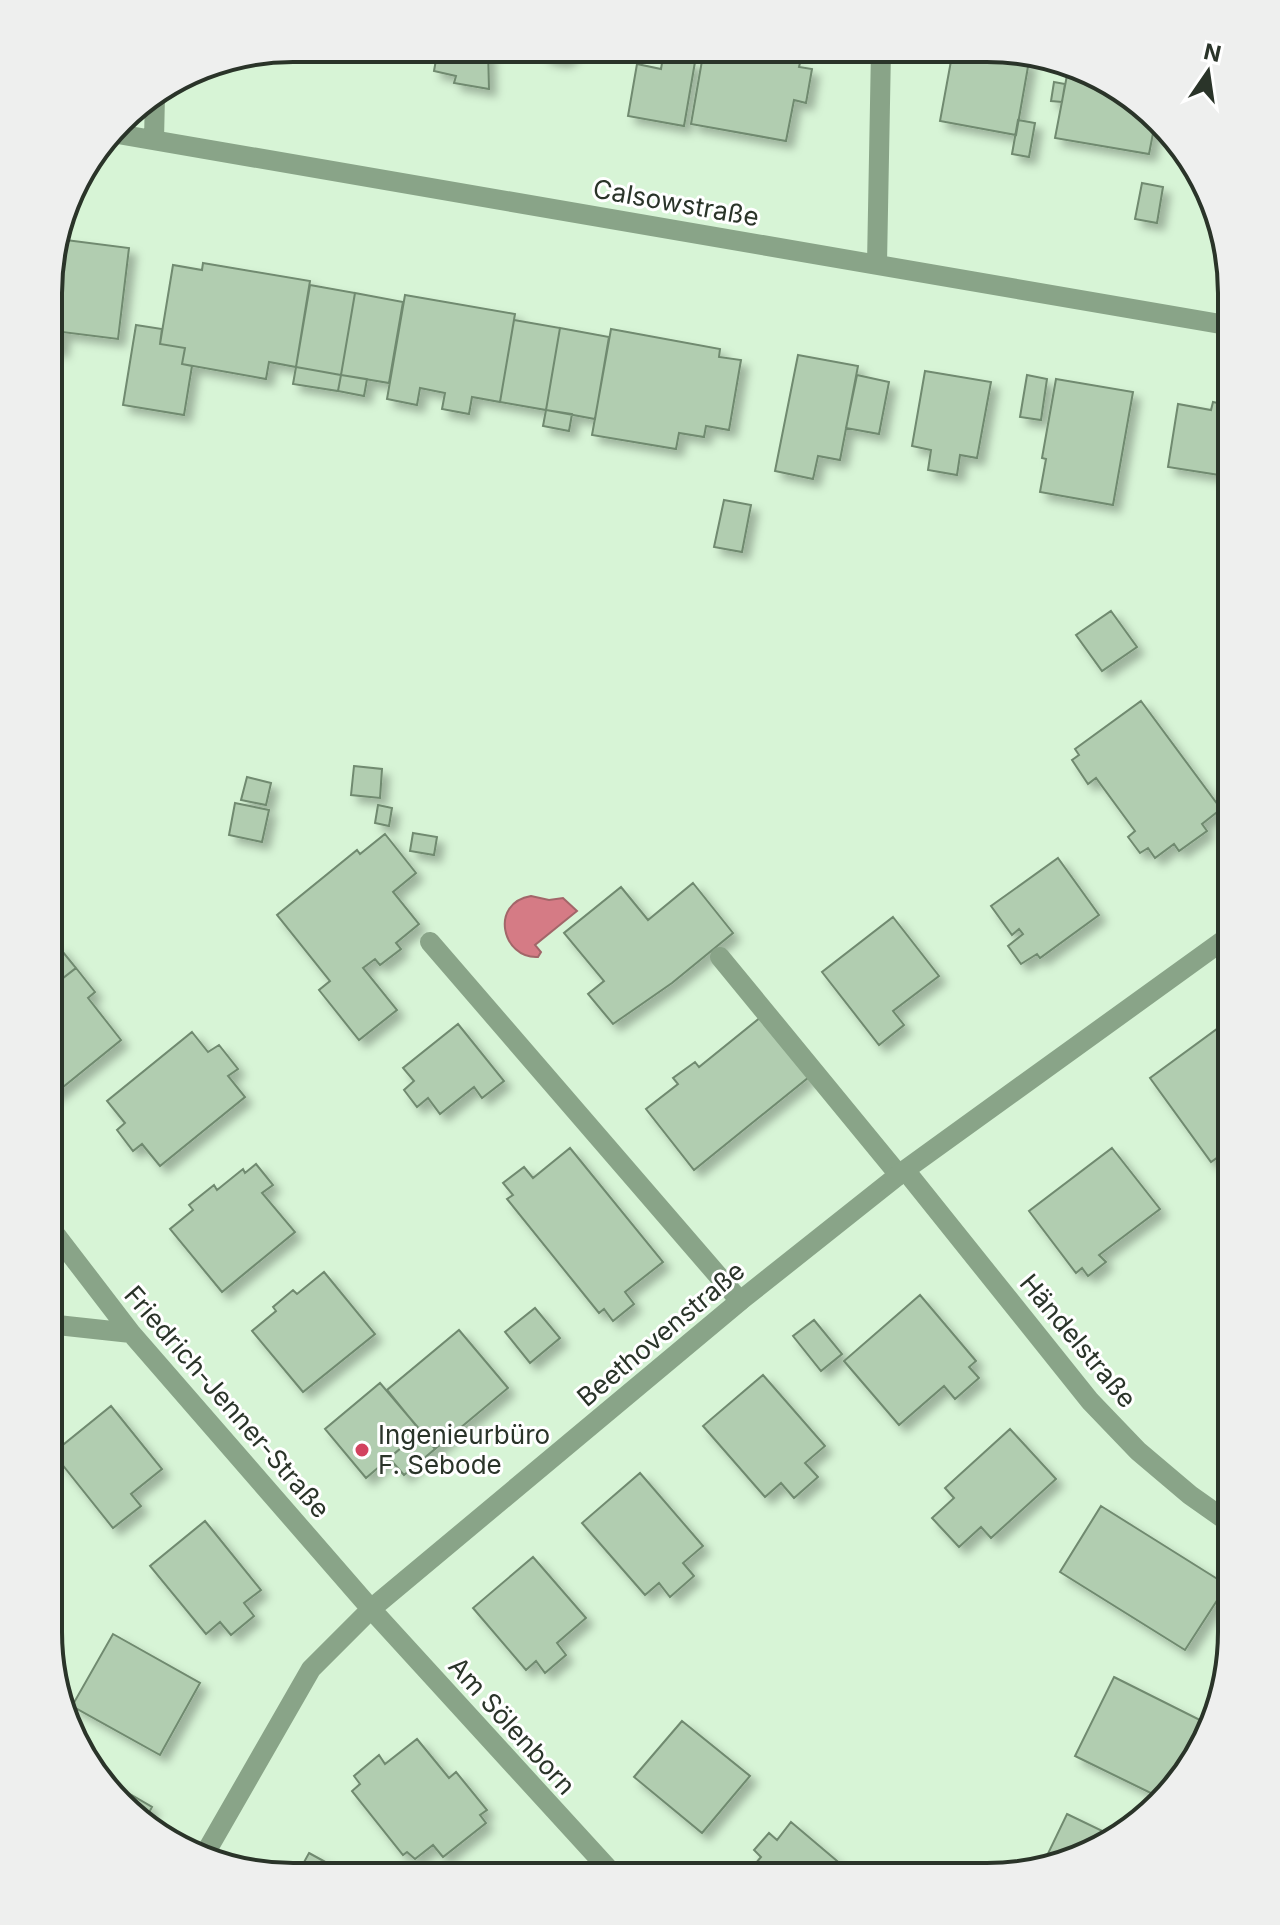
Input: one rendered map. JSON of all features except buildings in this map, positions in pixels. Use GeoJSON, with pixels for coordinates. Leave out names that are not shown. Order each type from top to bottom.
{"type":"FeatureCollection","features":[{"type":"Feature","properties":{"kind":"street"},"geometry":{"type":"LineString","coordinates":[[877,264],[881,62]]}},
{"type":"Feature","properties":{"kind":"street"},"geometry":{"type":"LineString","coordinates":[[154,140],[155,109]]}},
{"type":"Feature","properties":{"kind":"street","name":"Calsowstraße"},"geometry":{"type":"LineString","coordinates":[[125,135],[1218,324]]}},
{"type":"Feature","properties":{"kind":"street"},"geometry":{"type":"LineString","coordinates":[[430,942],[740,1301]]}},
{"type":"Feature","properties":{"kind":"street","name":"Beethovenstraße"},"geometry":{"type":"LineString","coordinates":[[209,1846],[311,1669],[371,1609],[740,1301],[902,1173],[1218,944]]}},
{"type":"Feature","properties":{"kind":"street","name":"Händelstraße"},"geometry":{"type":"LineString","coordinates":[[720,957],[1090,1401],[1138,1451],[1218,1515]]}},
{"type":"Feature","properties":{"kind":"street","name":"Friedrich-Jenner-Straße"},"geometry":{"type":"LineString","coordinates":[[62,1243],[131,1333],[371,1609]]}},
{"type":"Feature","properties":{"kind":"street"},"geometry":{"type":"LineString","coordinates":[[62,1326],[131,1333]]}},
{"type":"Feature","properties":{"kind":"street","name":"Am Sölenborn"},"geometry":{"type":"LineString","coordinates":[[371,1609],[603,1863]]}},
{"type":"Feature","properties":{"kind":"shaded area"},"geometry":{"type":"Polygon","coordinates":[[[531,896],[549,900],[563,898],[577,911],[535,945],[541,952],[538,957],[516,949],[505,930],[509,909],[531,896]]]}},
{"type":"Feature","properties":{"kind":"place","name":"Ingenieurbüro F. Sebode"},"geometry":{"type":"Point","coordinates":[362,1450]}}]}
